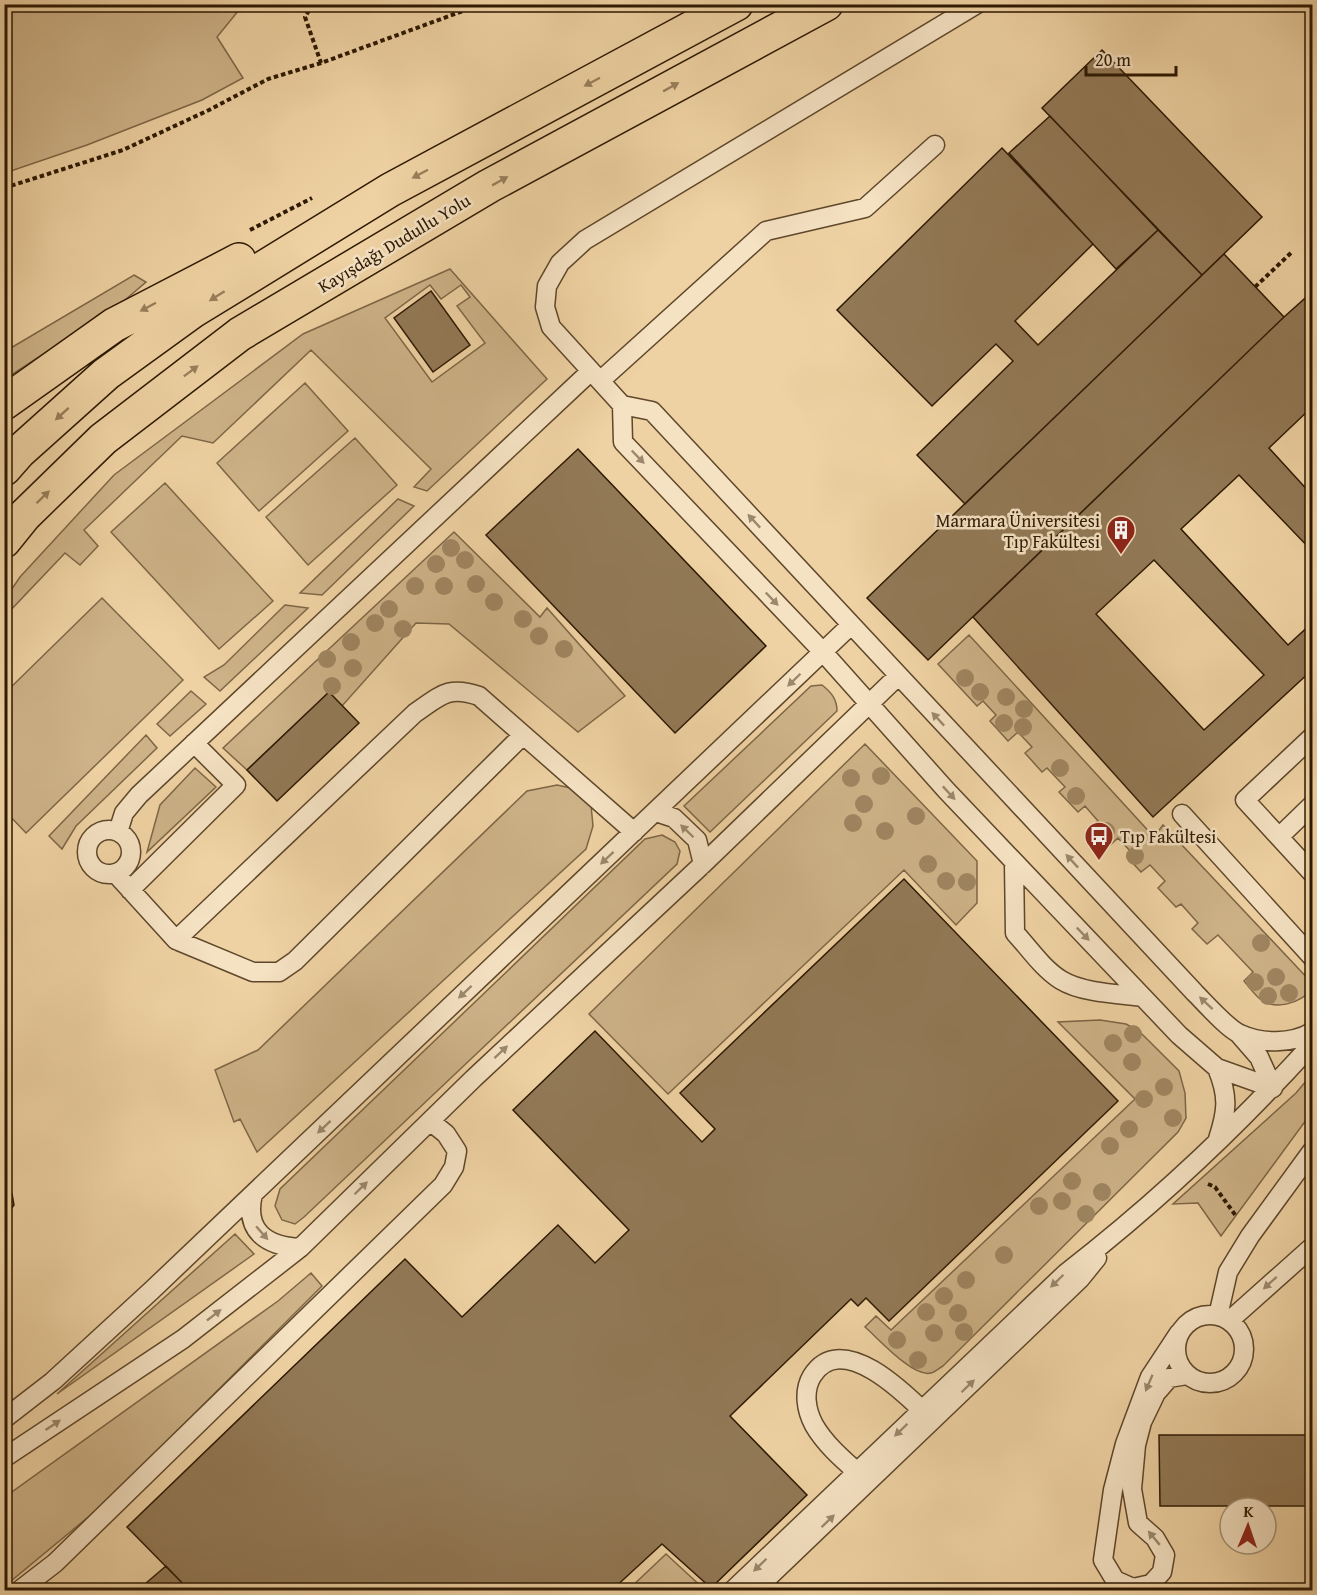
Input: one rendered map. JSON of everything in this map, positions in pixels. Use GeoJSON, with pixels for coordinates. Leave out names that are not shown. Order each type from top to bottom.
{"type":"FeatureCollection","features":[{"type":"Feature","properties":{"kind":"main road"},"geometry":{"type":"LineString","coordinates":[[4,469],[19,452],[106,374],[193,311],[390,190],[736,4]]}},
{"type":"Feature","properties":{"kind":"main road","name":"Kayışdağı Dudullu Yolu"},"geometry":{"type":"LineString","coordinates":[[4,541],[25,515],[103,439],[240,334],[489,186],[826,4]]}},
{"type":"Feature","properties":{"kind":"main road"},"geometry":{"type":"LineString","coordinates":[[4,403],[114,325],[226,266],[390,190]]}},
{"type":"Feature","properties":{"kind":"lane"},"geometry":{"type":"LineString","coordinates":[[977,4],[585,240],[560,263],[547,286],[545,307],[551,327],[622,405],[652,411],[1195,993],[1238,1033],[1259,1057],[1273,1088]]}},
{"type":"Feature","properties":{"kind":"lane"},"geometry":{"type":"LineString","coordinates":[[118,832],[124,813],[139,795],[194,743],[595,376],[766,231],[865,208],[935,145]]}},
{"type":"Feature","properties":{"kind":"lane"},"geometry":{"type":"LineString","coordinates":[[622,405],[623,442],[823,652],[867,704],[1014,862],[1179,1035],[1217,1068],[1273,1088]]}},
{"type":"Feature","properties":{"kind":"lane"},"geometry":{"type":"LineString","coordinates":[[4,1419],[52,1381],[253,1194],[851,625]]}},
{"type":"Feature","properties":{"kind":"lane"},"geometry":{"type":"LineString","coordinates":[[4,1458],[183,1339],[300,1248],[430,1121],[703,864],[898,676]]}},
{"type":"Feature","properties":{"kind":"lane"},"geometry":{"type":"LineString","coordinates":[[176,940],[415,713],[442,694],[461,690],[479,696],[634,832]]}},
{"type":"Feature","properties":{"kind":"lane"},"geometry":{"type":"LineString","coordinates":[[115,873],[176,940],[253,972],[279,972],[295,961],[523,735]]}},
{"type":"Feature","properties":{"kind":"lane"},"geometry":{"type":"LineString","coordinates":[[1312,738],[1245,800],[1312,873]]}},
{"type":"Feature","properties":{"kind":"lane"},"geometry":{"type":"LineString","coordinates":[[130,890],[236,785],[194,743]]}},
{"type":"Feature","properties":{"kind":"lane"},"geometry":{"type":"LineString","coordinates":[[1279,837],[1312,805]]}},
{"type":"Feature","properties":{"kind":"lane"},"geometry":{"type":"LineString","coordinates":[[656,812],[674,818],[697,840],[703,864]]}},
{"type":"Feature","properties":{"kind":"lane"},"geometry":{"type":"LineString","coordinates":[[1182,813],[1312,957]]}},
{"type":"Feature","properties":{"kind":"lane"},"geometry":{"type":"LineString","coordinates":[[112,830],[118,832],[129,843],[130,858],[122,870],[115,873],[100,872],[89,861],[87,848],[98,832],[112,830]]}},
{"type":"Feature","properties":{"kind":"lane"},"geometry":{"type":"LineString","coordinates":[[1014,862],[1015,933],[1047,969],[1062,980],[1092,990],[1143,997]]}},
{"type":"Feature","properties":{"kind":"lane"},"geometry":{"type":"LineString","coordinates":[[1238,1033],[1259,1040],[1287,1041],[1305,1037],[1312,1032]]}},
{"type":"Feature","properties":{"kind":"lane"},"geometry":{"type":"LineString","coordinates":[[733,1590],[862,1477],[927,1415],[1066,1273],[1119,1232],[1273,1088],[1312,1044]]}},
{"type":"Feature","properties":{"kind":"lane"},"geometry":{"type":"LineString","coordinates":[[1217,1068],[1224,1083],[1227,1103],[1217,1140]]}},
{"type":"Feature","properties":{"kind":"lane"},"geometry":{"type":"LineString","coordinates":[[20,1590],[55,1563],[443,1185],[454,1167],[457,1151],[446,1134],[430,1121]]}},
{"type":"Feature","properties":{"kind":"lane"},"geometry":{"type":"LineString","coordinates":[[1223,1318],[1228,1272],[1250,1236],[1312,1151]]}},
{"type":"Feature","properties":{"kind":"lane"},"geometry":{"type":"LineString","coordinates":[[253,1194],[250,1206],[253,1222],[259,1232],[270,1242],[300,1248]]}},
{"type":"Feature","properties":{"kind":"lane"},"geometry":{"type":"LineString","coordinates":[[1223,1318],[1312,1247]]}},
{"type":"Feature","properties":{"kind":"lane"},"geometry":{"type":"LineString","coordinates":[[1179,1333],[1176,1356],[1187,1375],[1196,1381],[1218,1383],[1229,1378],[1237,1371],[1243,1360],[1245,1349],[1243,1338],[1237,1328],[1223,1318],[1207,1315],[1196,1318],[1179,1333],[1150,1377],[1125,1444],[1113,1490],[1103,1560],[1115,1580],[1133,1588],[1151,1584],[1162,1572],[1165,1555],[1155,1538],[1138,1522],[1132,1490],[1136,1445],[1142,1422],[1156,1393],[1169,1378],[1187,1375]]}},
{"type":"Feature","properties":{"kind":"lane"},"geometry":{"type":"LineString","coordinates":[[862,1477],[824,1439],[808,1413],[806,1401],[808,1382],[821,1364],[831,1360],[863,1365],[886,1378],[927,1415]]}},
{"type":"Feature","properties":{"kind":"lane"},"geometry":{"type":"LineString","coordinates":[[755,1590],[862,1477]]}},
{"type":"Feature","properties":{"kind":"path"},"geometry":{"type":"LineString","coordinates":[[313,4],[305,17],[321,63]]}},
{"type":"Feature","properties":{"kind":"path"},"geometry":{"type":"LineString","coordinates":[[4,188],[123,150],[268,79],[321,63],[482,4]]}},
{"type":"Feature","properties":{"kind":"path"},"geometry":{"type":"LineString","coordinates":[[1255,287],[1293,251]]}},
{"type":"Feature","properties":{"kind":"path"},"geometry":{"type":"LineString","coordinates":[[1182,1173],[1215,1187],[1250,1236]]}},
{"type":"Feature","properties":{"kind":"shaded area"},"geometry":{"type":"Polygon","coordinates":[[[4,5],[243,5],[217,37],[243,78],[202,100],[87,145],[5,173],[4,5]]]}},
{"type":"Feature","properties":{"kind":"shaded area"},"geometry":{"type":"Polygon","coordinates":[[[450,269],[547,379],[427,491],[414,487],[431,469],[311,350],[213,443],[182,436],[84,530],[98,546],[80,565],[65,553],[5,616],[5,599],[20,577],[114,475],[303,334],[450,269]],[[430,285],[385,318],[432,382],[485,343],[457,306],[470,297],[461,285],[441,299],[430,285]]]}},
{"type":"Feature","properties":{"kind":"shaded area"},"geometry":{"type":"Polygon","coordinates":[[[134,275],[146,282],[118,306],[5,379],[4,352],[134,275]]]}},
{"type":"Feature","properties":{"kind":"shaded area"},"geometry":{"type":"Polygon","coordinates":[[[305,383],[348,431],[259,511],[217,463],[305,383]]]}},
{"type":"Feature","properties":{"kind":"shaded area"},"geometry":{"type":"Polygon","coordinates":[[[355,438],[397,485],[308,565],[266,517],[355,438]]]}},
{"type":"Feature","properties":{"kind":"shaded area"},"geometry":{"type":"Polygon","coordinates":[[[165,483],[273,601],[219,649],[111,532],[165,483]]]}},
{"type":"Feature","properties":{"kind":"shaded area"},"geometry":{"type":"Polygon","coordinates":[[[398,499],[414,506],[322,595],[300,593],[398,499]]]}},
{"type":"Feature","properties":{"kind":"shaded area"},"geometry":{"type":"Polygon","coordinates":[[[454,532],[540,617],[547,608],[625,696],[578,732],[449,624],[416,623],[342,706],[329,692],[247,770],[223,748],[454,532]]]}},
{"type":"Feature","properties":{"kind":"shaded area"},"geometry":{"type":"Polygon","coordinates":[[[102,598],[183,680],[26,833],[5,811],[5,693],[102,598]]]}},
{"type":"Feature","properties":{"kind":"shaded area"},"geometry":{"type":"Polygon","coordinates":[[[285,605],[308,608],[220,691],[204,677],[224,665],[285,605]]]}},
{"type":"Feature","properties":{"kind":"shaded area"},"geometry":{"type":"Polygon","coordinates":[[[969,635],[1154,837],[1163,825],[1312,983],[1312,990],[1307,995],[1294,1002],[1280,1005],[1266,1003],[1260,999],[1244,981],[1253,972],[1218,935],[1207,944],[1192,929],[1198,923],[1181,904],[1176,907],[1158,888],[1165,881],[1150,865],[1141,872],[1127,857],[1132,853],[1118,838],[1109,846],[1091,827],[1098,821],[1085,806],[1078,812],[1059,792],[1065,787],[1047,768],[1042,772],[1025,753],[1032,747],[1018,732],[1008,741],[990,721],[996,715],[983,701],[977,706],[938,664],[969,635]]]}},
{"type":"Feature","properties":{"kind":"shaded area"},"geometry":{"type":"Polygon","coordinates":[[[822,685],[833,696],[837,711],[710,832],[684,806],[811,686],[822,685]]]}},
{"type":"Feature","properties":{"kind":"shaded area"},"geometry":{"type":"Polygon","coordinates":[[[191,691],[206,704],[170,736],[157,724],[191,691]]]}},
{"type":"Feature","properties":{"kind":"shaded area"},"geometry":{"type":"Polygon","coordinates":[[[146,735],[157,748],[76,826],[62,849],[49,836],[146,735]]]}},
{"type":"Feature","properties":{"kind":"shaded area"},"geometry":{"type":"Polygon","coordinates":[[[865,744],[977,861],[977,903],[956,925],[904,870],[668,1094],[589,1014],[865,744]]]}},
{"type":"Feature","properties":{"kind":"shaded area"},"geometry":{"type":"Polygon","coordinates":[[[195,768],[216,787],[147,852],[160,805],[195,768]]]}},
{"type":"Feature","properties":{"kind":"shaded area"},"geometry":{"type":"Polygon","coordinates":[[[557,785],[575,789],[591,805],[593,826],[586,849],[257,1152],[240,1119],[234,1122],[215,1070],[258,1050],[527,791],[557,785]]]}},
{"type":"Feature","properties":{"kind":"shaded area"},"geometry":{"type":"Polygon","coordinates":[[[662,835],[675,842],[680,851],[677,864],[304,1217],[295,1224],[282,1220],[275,1206],[280,1189],[645,839],[662,835]]]}},
{"type":"Feature","properties":{"kind":"shaded area"},"geometry":{"type":"Polygon","coordinates":[[[1100,1020],[1126,1024],[1139,1031],[1179,1071],[1185,1093],[1186,1118],[1178,1132],[943,1366],[931,1373],[915,1369],[896,1356],[865,1327],[876,1316],[891,1330],[1135,1099],[1058,1022],[1100,1020]]]}},
{"type":"Feature","properties":{"kind":"shaded area"},"geometry":{"type":"Polygon","coordinates":[[[1312,1074],[1312,1112],[1221,1236],[1198,1203],[1173,1204],[1296,1093],[1312,1074]]]}},
{"type":"Feature","properties":{"kind":"shaded area"},"geometry":{"type":"Polygon","coordinates":[[[235,1234],[254,1254],[57,1394],[235,1234]]]}},
{"type":"Feature","properties":{"kind":"shaded area"},"geometry":{"type":"Polygon","coordinates":[[[311,1273],[322,1286],[104,1504],[5,1586],[5,1497],[278,1301],[311,1273]]]}},
{"type":"Feature","properties":{"kind":"shaded area"},"geometry":{"type":"Polygon","coordinates":[[[666,1554],[705,1590],[628,1590],[666,1554]]]}},
{"type":"Feature","properties":{"kind":"building"},"geometry":{"type":"Polygon","coordinates":[[[1102,50],[1262,217],[1202,275],[1042,108],[1102,50]]]}},
{"type":"Feature","properties":{"kind":"building"},"geometry":{"type":"Polygon","coordinates":[[[1050,116],[1158,230],[1116,269],[1009,153],[1050,116]]]}},
{"type":"Feature","properties":{"kind":"building"},"geometry":{"type":"Polygon","coordinates":[[[1002,148],[1093,244],[1015,321],[1038,345],[1158,230],[1202,275],[965,504],[917,455],[1013,361],[996,344],[932,406],[837,310],[1002,148]]]}},
{"type":"Feature","properties":{"kind":"building"},"geometry":{"type":"Polygon","coordinates":[[[1224,254],[1284,317],[928,660],[867,598],[1224,254]]]}},
{"type":"Feature","properties":{"kind":"building"},"geometry":{"type":"Polygon","coordinates":[[[431,291],[470,345],[433,372],[394,318],[431,291]]]}},
{"type":"Feature","properties":{"kind":"building","name":"Marmara Üniversitesi Tıp Fakültesi"},"geometry":{"type":"Polygon","coordinates":[[[1312,292],[1312,407],[1269,448],[1312,495],[1312,551],[1239,475],[1181,529],[1288,645],[1312,623],[1312,670],[1153,817],[973,617],[1312,292]],[[1154,560],[1096,614],[1204,730],[1264,675],[1154,560]]]}},
{"type":"Feature","properties":{"kind":"building"},"geometry":{"type":"Polygon","coordinates":[[[578,449],[766,646],[675,733],[486,535],[578,449]]]}},
{"type":"Feature","properties":{"kind":"building"},"geometry":{"type":"Polygon","coordinates":[[[329,692],[359,723],[277,801],[247,770],[329,692]]]}},
{"type":"Feature","properties":{"kind":"building"},"geometry":{"type":"Polygon","coordinates":[[[904,879],[1118,1101],[889,1321],[866,1298],[858,1306],[851,1299],[730,1416],[807,1495],[711,1588],[662,1544],[612,1590],[189,1590],[127,1527],[405,1259],[462,1317],[558,1225],[595,1263],[629,1230],[513,1110],[595,1031],[702,1142],[715,1129],[680,1093],[904,879]]]}},
{"type":"Feature","properties":{"kind":"building"},"geometry":{"type":"Polygon","coordinates":[[[12,1194],[14,1205],[4,1218],[4,1196],[12,1194]]]}},
{"type":"Feature","properties":{"kind":"building"},"geometry":{"type":"Polygon","coordinates":[[[1159,1435],[1312,1435],[1312,1506],[1278,1506],[1278,1496],[1218,1496],[1218,1506],[1160,1506],[1159,1435]]]}},
{"type":"Feature","properties":{"kind":"building"},"geometry":{"type":"Polygon","coordinates":[[[166,1566],[189,1590],[138,1590],[166,1566]]]}},
{"type":"Feature","properties":{"kind":"place","name":"Marmara Üniversitesi Tıp Fakültesi"},"geometry":{"type":"Point","coordinates":[1121,556]}},
{"type":"Feature","properties":{"kind":"place","name":"Tıp Fakültesi"},"geometry":{"type":"Point","coordinates":[1099,862]}}]}
